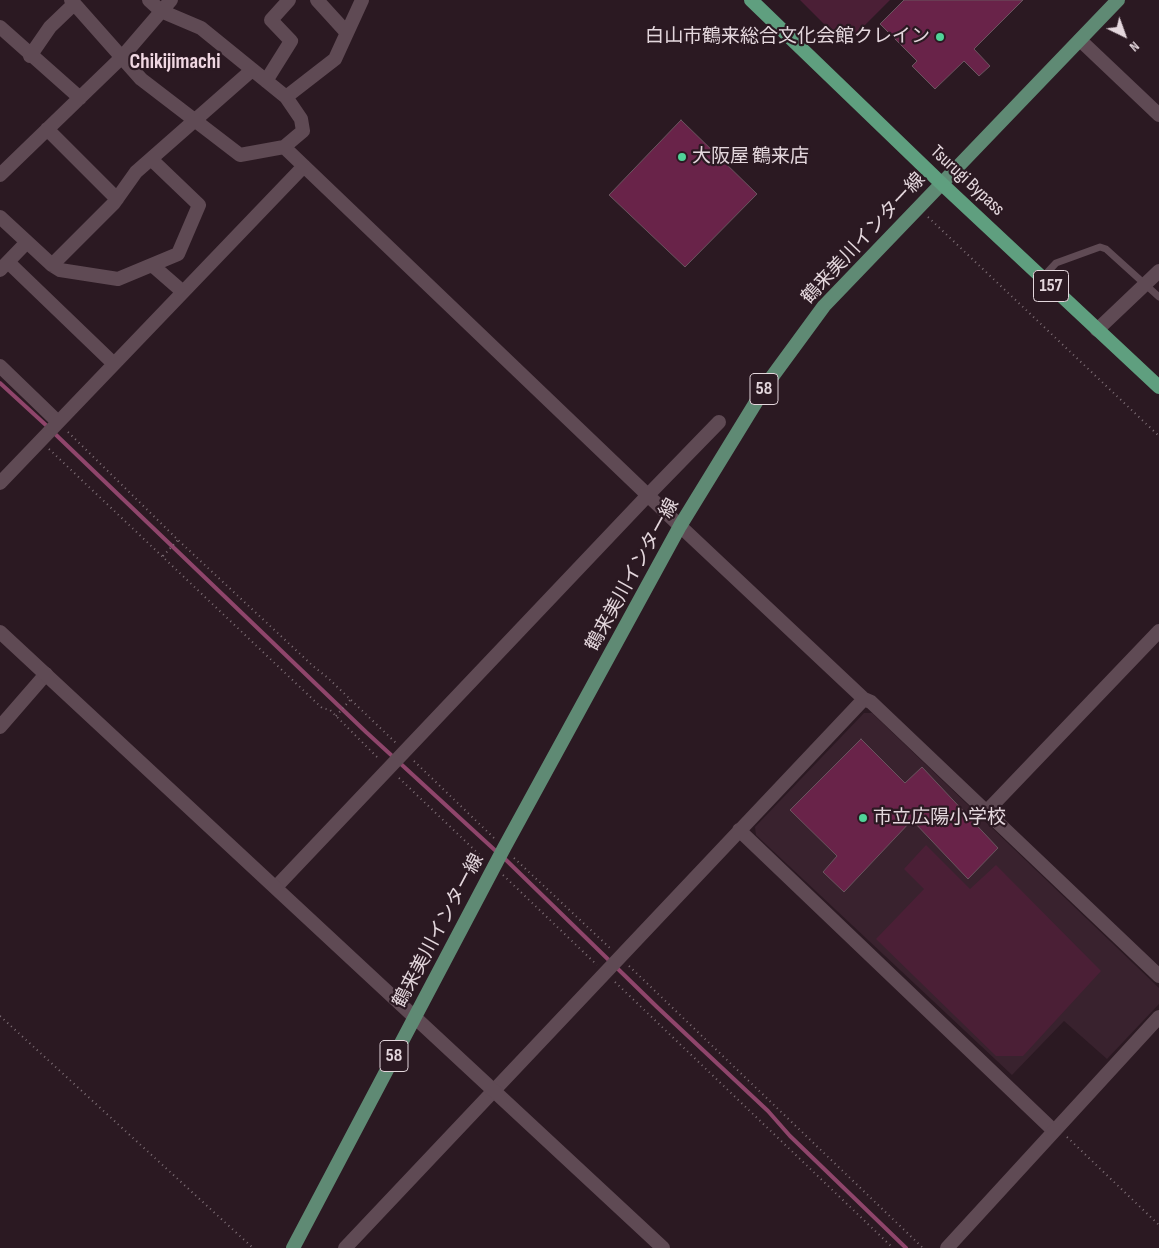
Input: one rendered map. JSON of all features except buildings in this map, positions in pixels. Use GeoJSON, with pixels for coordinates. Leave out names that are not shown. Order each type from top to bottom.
{"type":"FeatureCollection","features":[{"type":"Feature","properties":{"kind":"highway","name":"Tsurugi Bypass"},"geometry":{"type":"LineString","coordinates":[[751,0],[942,184],[1159,387]]}},
{"type":"Feature","properties":{"kind":"main road","name":"鶴来美川インター線"},"geometry":{"type":"LineString","coordinates":[[293,1248],[504,848],[680,526],[769,381],[824,306],[1118,0]]}},
{"type":"Feature","properties":{"kind":"street"},"geometry":{"type":"LineString","coordinates":[[30,56],[50,27],[72,2],[141,79],[240,155],[284,147],[303,131],[302,119],[286,96],[201,28],[161,10],[149,0]]}},
{"type":"Feature","properties":{"kind":"street"},"geometry":{"type":"LineString","coordinates":[[1,171],[48,129],[122,57],[171,0]]}},
{"type":"Feature","properties":{"kind":"street"},"geometry":{"type":"LineString","coordinates":[[266,81],[291,42],[270,20],[289,0]]}},
{"type":"Feature","properties":{"kind":"street"},"geometry":{"type":"LineString","coordinates":[[317,0],[348,33]]}},
{"type":"Feature","properties":{"kind":"street"},"geometry":{"type":"LineString","coordinates":[[286,96],[335,59],[362,0]]}},
{"type":"Feature","properties":{"kind":"street"},"geometry":{"type":"LineString","coordinates":[[0,27],[30,56],[80,98]]}},
{"type":"Feature","properties":{"kind":"street"},"geometry":{"type":"LineString","coordinates":[[1080,40],[1159,115]]}},
{"type":"Feature","properties":{"kind":"street"},"geometry":{"type":"LineString","coordinates":[[52,265],[116,199],[136,172],[252,70]]}},
{"type":"Feature","properties":{"kind":"street"},"geometry":{"type":"LineString","coordinates":[[48,129],[116,199]]}},
{"type":"Feature","properties":{"kind":"street"},"geometry":{"type":"LineString","coordinates":[[284,147],[649,494],[680,526],[864,699],[871,702],[1159,976]]}},
{"type":"Feature","properties":{"kind":"street"},"geometry":{"type":"LineString","coordinates":[[0,217],[52,265],[60,270],[118,279],[178,254],[199,205],[151,159]]}},
{"type":"Feature","properties":{"kind":"street"},"geometry":{"type":"LineString","coordinates":[[0,483],[304,166]]}},
{"type":"Feature","properties":{"kind":"street"},"geometry":{"type":"LineString","coordinates":[[27,242],[4,266],[114,364]]}},
{"type":"Feature","properties":{"kind":"street"},"geometry":{"type":"LineString","coordinates":[[152,265],[183,292]]}},
{"type":"Feature","properties":{"kind":"street"},"geometry":{"type":"LineString","coordinates":[[1097,330],[1159,271]]}},
{"type":"Feature","properties":{"kind":"street"},"geometry":{"type":"LineString","coordinates":[[0,366],[49,431]]}},
{"type":"Feature","properties":{"kind":"street"},"geometry":{"type":"LineString","coordinates":[[276,888],[649,494],[720,422]]}},
{"type":"Feature","properties":{"kind":"street"},"geometry":{"type":"LineString","coordinates":[[0,632],[663,1248]]}},
{"type":"Feature","properties":{"kind":"street"},"geometry":{"type":"LineString","coordinates":[[986,812],[1159,632]]}},
{"type":"Feature","properties":{"kind":"street"},"geometry":{"type":"LineString","coordinates":[[0,727],[46,674]]}},
{"type":"Feature","properties":{"kind":"street"},"geometry":{"type":"LineString","coordinates":[[345,1248],[864,699]]}},
{"type":"Feature","properties":{"kind":"street"},"geometry":{"type":"LineString","coordinates":[[740,830],[1055,1128]]}},
{"type":"Feature","properties":{"kind":"street"},"geometry":{"type":"LineString","coordinates":[[947,1248],[1055,1128],[1159,1017]]}},
{"type":"Feature","properties":{"kind":"lane"},"geometry":{"type":"LineString","coordinates":[[1042,278],[1056,263],[1100,247],[1106,249],[1159,297]]}},
{"type":"Feature","properties":{"kind":"path"},"geometry":{"type":"LineString","coordinates":[[919,209],[1159,436]]}},
{"type":"Feature","properties":{"kind":"path"},"geometry":{"type":"LineString","coordinates":[[49,431],[177,540],[405,752],[504,848],[612,965],[893,1248]]}},
{"type":"Feature","properties":{"kind":"path"},"geometry":{"type":"LineString","coordinates":[[49,431],[159,555],[163,556],[322,708],[330,710],[388,768],[495,866],[612,965],[923,1248]]}},
{"type":"Feature","properties":{"kind":"path"},"geometry":{"type":"LineString","coordinates":[[163,556],[177,540]]}},
{"type":"Feature","properties":{"kind":"path"},"geometry":{"type":"LineString","coordinates":[[336,716],[351,700]]}},
{"type":"Feature","properties":{"kind":"path"},"geometry":{"type":"LineString","coordinates":[[0,1016],[253,1248]]}},
{"type":"Feature","properties":{"kind":"path"},"geometry":{"type":"LineString","coordinates":[[1055,1128],[1159,1225]]}},
{"type":"Feature","properties":{"kind":"shaded area"},"geometry":{"type":"Polygon","coordinates":[[[800,0],[890,0],[845,45],[800,0]]]}},
{"type":"Feature","properties":{"kind":"shaded area"},"geometry":{"type":"Polygon","coordinates":[[[864,713],[872,713],[1159,988],[1159,1004],[1107,1059],[1064,1021],[1012,1075],[756,835],[755,827],[864,713]]]}},
{"type":"Feature","properties":{"kind":"shaded area"},"geometry":{"type":"Polygon","coordinates":[[[926,845],[970,889],[996,865],[1101,971],[1023,1056],[996,1056],[876,939],[924,889],[904,869],[926,845]]]}},
{"type":"Feature","properties":{"kind":"waterway"},"geometry":{"type":"LineString","coordinates":[[0,383],[48,427]]}},
{"type":"Feature","properties":{"kind":"waterway"},"geometry":{"type":"LineString","coordinates":[[53,432],[366,732],[498,853]]}},
{"type":"Feature","properties":{"kind":"waterway"},"geometry":{"type":"LineString","coordinates":[[504,858],[657,1007],[768,1111],[790,1136],[906,1248]]}},
{"type":"Feature","properties":{"kind":"place","name":"白山市鶴来総合文化会館クレイン"},"geometry":{"type":"Point","coordinates":[940,37]}},
{"type":"Feature","properties":{"kind":"place","name":"大阪屋 鶴来店"},"geometry":{"type":"Point","coordinates":[682,157]}},
{"type":"Feature","properties":{"kind":"place","name":"市立広陽小学校"},"geometry":{"type":"Point","coordinates":[863,818]}},
{"type":"Feature","properties":{"kind":"district","name":"Chikijimachi"},"geometry":{"type":"Point","coordinates":[175,63]}}]}
